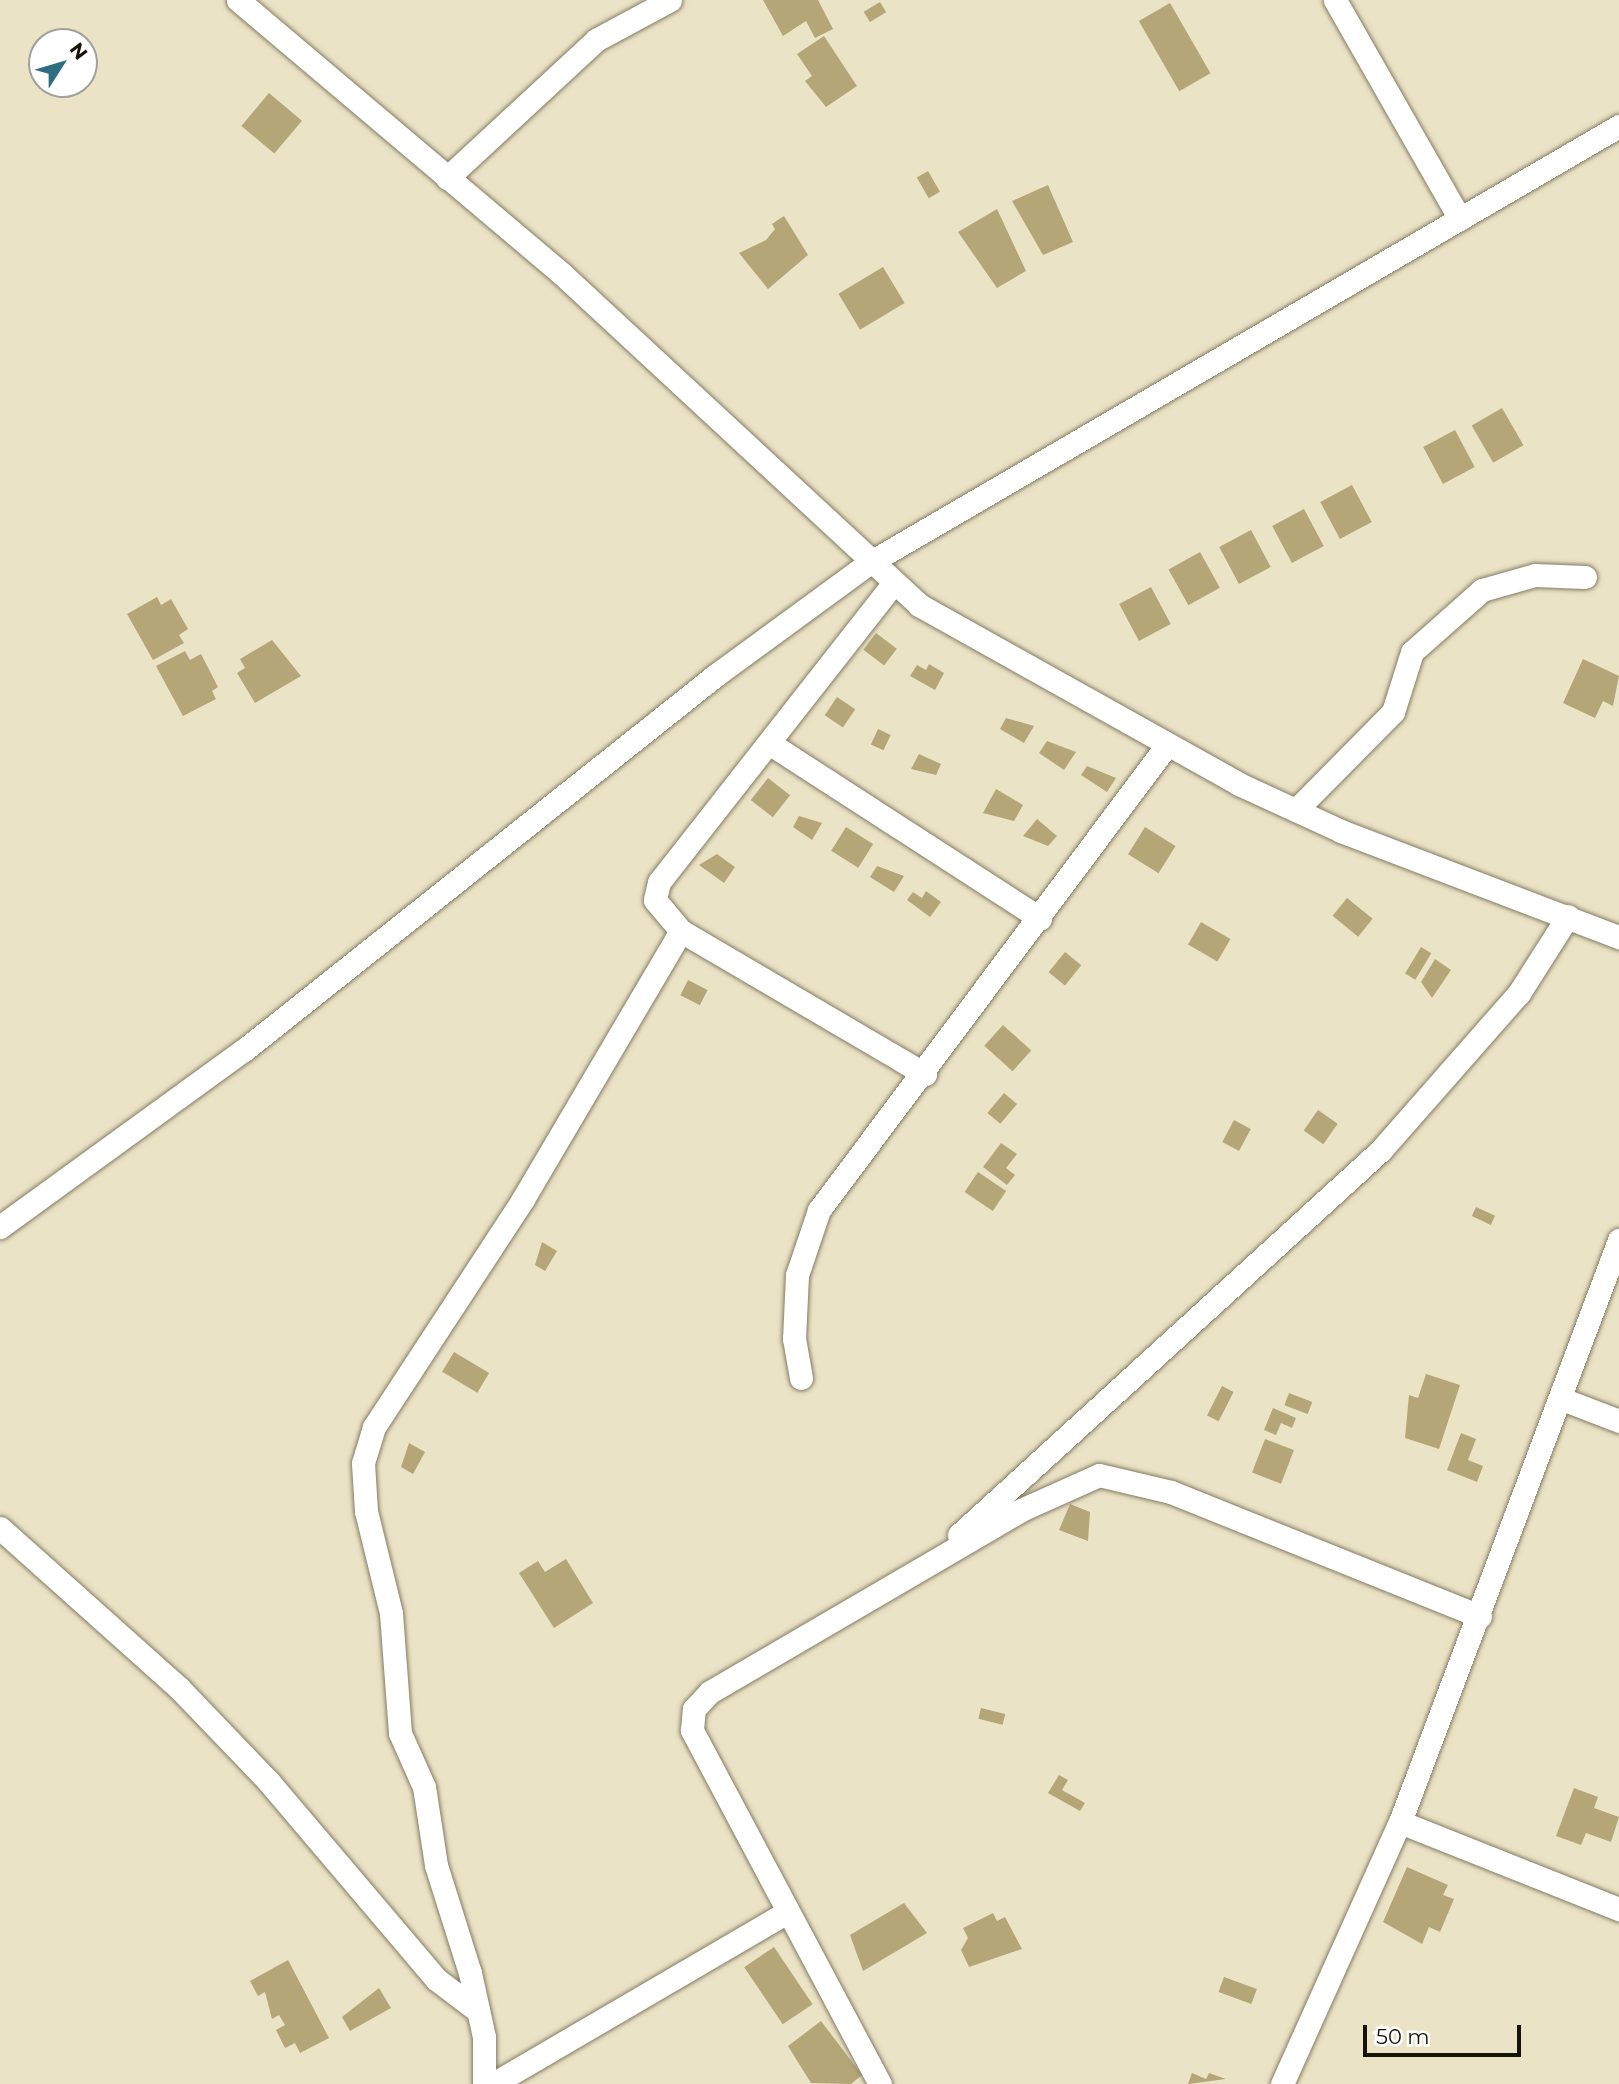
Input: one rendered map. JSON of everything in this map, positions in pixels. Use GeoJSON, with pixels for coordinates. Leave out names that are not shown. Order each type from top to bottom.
{"type":"FeatureCollection","features":[{"type":"Feature","properties":{"kind":"street"},"geometry":{"type":"LineString","coordinates":[[238,0],[562,274],[892,585],[1167,745],[1296,810],[1619,937]]}},
{"type":"Feature","properties":{"kind":"street"},"geometry":{"type":"LineString","coordinates":[[447,178],[596,40],[670,0]]}},
{"type":"Feature","properties":{"kind":"street"},"geometry":{"type":"LineString","coordinates":[[1335,0],[1460,219]]}},
{"type":"Feature","properties":{"kind":"street"},"geometry":{"type":"LineString","coordinates":[[0,1227],[244,1051],[716,675],[869,562],[1619,126]]}},
{"type":"Feature","properties":{"kind":"street"},"geometry":{"type":"LineString","coordinates":[[1296,810],[1393,712],[1412,652],[1482,590],[1521,577],[1585,577]]}},
{"type":"Feature","properties":{"kind":"street"},"geometry":{"type":"LineString","coordinates":[[892,585],[659,882],[655,901],[681,931],[925,1074]]}},
{"type":"Feature","properties":{"kind":"street"},"geometry":{"type":"LineString","coordinates":[[769,743],[1040,918]]}},
{"type":"Feature","properties":{"kind":"street"},"geometry":{"type":"LineString","coordinates":[[800,1378],[793,1339],[804,1240],[844,1173],[925,1074],[1167,745]]}},
{"type":"Feature","properties":{"kind":"street"},"geometry":{"type":"LineString","coordinates":[[931,1562],[1381,1150],[1519,993],[1569,916]]}},
{"type":"Feature","properties":{"kind":"street"},"geometry":{"type":"LineString","coordinates":[[484,2084],[478,2011],[436,1865],[425,1787],[400,1733],[391,1613],[366,1511],[363,1463],[374,1427],[523,1199],[681,931]]}},
{"type":"Feature","properties":{"kind":"street"},"geometry":{"type":"LineString","coordinates":[[1282,2084],[1401,1822],[1562,1399],[1619,1240]]}},
{"type":"Feature","properties":{"kind":"street"},"geometry":{"type":"LineString","coordinates":[[1562,1399],[1619,1421]]}},
{"type":"Feature","properties":{"kind":"street"},"geometry":{"type":"LineString","coordinates":[[880,2084],[692,1730],[694,1709],[760,1661],[1052,1492],[1099,1475],[1171,1492],[1480,1616]]}},
{"type":"Feature","properties":{"kind":"street"},"geometry":{"type":"LineString","coordinates":[[0,1528],[179,1688],[270,1782],[436,1979],[478,2011]]}},
{"type":"Feature","properties":{"kind":"street"},"geometry":{"type":"LineString","coordinates":[[1401,1822],[1619,1909]]}},
{"type":"Feature","properties":{"kind":"street"},"geometry":{"type":"LineString","coordinates":[[493,2084],[788,1912]]}},
{"type":"Feature","properties":{"kind":"building"},"geometry":{"type":"Polygon","coordinates":[[[763,0],[818,0],[833,29],[815,38],[806,21],[783,36],[763,0]]]}},
{"type":"Feature","properties":{"kind":"building"},"geometry":{"type":"Polygon","coordinates":[[[880,2],[886,12],[870,22],[864,12],[880,2]]]}},
{"type":"Feature","properties":{"kind":"building"},"geometry":{"type":"Polygon","coordinates":[[[1170,3],[1210,73],[1179,91],[1139,21],[1170,3]]]}},
{"type":"Feature","properties":{"kind":"building"},"geometry":{"type":"Polygon","coordinates":[[[824,36],[857,86],[826,107],[805,81],[812,76],[797,54],[824,36]]]}},
{"type":"Feature","properties":{"kind":"building"},"geometry":{"type":"Polygon","coordinates":[[[269,93],[302,121],[274,154],[241,126],[269,93]]]}},
{"type":"Feature","properties":{"kind":"building"},"geometry":{"type":"Polygon","coordinates":[[[928,171],[940,192],[929,198],[917,178],[928,171]]]}},
{"type":"Feature","properties":{"kind":"building"},"geometry":{"type":"Polygon","coordinates":[[[1048,185],[1073,242],[1043,255],[1012,201],[1048,185]]]}},
{"type":"Feature","properties":{"kind":"building"},"geometry":{"type":"Polygon","coordinates":[[[997,209],[1026,271],[997,288],[958,232],[997,209]]]}},
{"type":"Feature","properties":{"kind":"building"},"geometry":{"type":"Polygon","coordinates":[[[784,216],[808,255],[768,289],[739,253],[766,240],[775,229],[772,224],[784,216]]]}},
{"type":"Feature","properties":{"kind":"building"},"geometry":{"type":"Polygon","coordinates":[[[883,267],[905,303],[860,330],[838,294],[883,267]]]}},
{"type":"Feature","properties":{"kind":"building"},"geometry":{"type":"Polygon","coordinates":[[[1502,408],[1524,445],[1493,463],[1472,426],[1502,408]]]}},
{"type":"Feature","properties":{"kind":"building"},"geometry":{"type":"Polygon","coordinates":[[[1455,430],[1475,467],[1443,484],[1423,447],[1455,430]]]}},
{"type":"Feature","properties":{"kind":"building"},"geometry":{"type":"Polygon","coordinates":[[[1352,485],[1372,522],[1340,539],[1320,502],[1352,485]]]}},
{"type":"Feature","properties":{"kind":"building"},"geometry":{"type":"Polygon","coordinates":[[[1304,509],[1324,546],[1292,563],[1272,526],[1304,509]]]}},
{"type":"Feature","properties":{"kind":"building"},"geometry":{"type":"Polygon","coordinates":[[[1251,530],[1271,567],[1239,584],[1219,547],[1251,530]]]}},
{"type":"Feature","properties":{"kind":"building"},"geometry":{"type":"Polygon","coordinates":[[[1200,552],[1220,588],[1188,605],[1169,569],[1200,552]]]}},
{"type":"Feature","properties":{"kind":"building"},"geometry":{"type":"Polygon","coordinates":[[[1151,587],[1171,624],[1139,641],[1119,604],[1151,587]]]}},
{"type":"Feature","properties":{"kind":"building"},"geometry":{"type":"Polygon","coordinates":[[[157,597],[161,605],[171,599],[188,629],[179,635],[184,643],[153,660],[127,614],[157,597]]]}},
{"type":"Feature","properties":{"kind":"building"},"geometry":{"type":"Polygon","coordinates":[[[876,633],[897,649],[884,665],[863,650],[876,633]]]}},
{"type":"Feature","properties":{"kind":"building"},"geometry":{"type":"Polygon","coordinates":[[[272,640],[301,676],[255,703],[237,673],[245,668],[240,659],[272,640]]]}},
{"type":"Feature","properties":{"kind":"building"},"geometry":{"type":"Polygon","coordinates":[[[185,651],[190,660],[201,654],[218,687],[212,691],[216,699],[183,716],[156,666],[185,651]]]}},
{"type":"Feature","properties":{"kind":"building"},"geometry":{"type":"Polygon","coordinates":[[[1583,659],[1619,676],[1613,706],[1603,701],[1595,718],[1563,703],[1583,659]]]}},
{"type":"Feature","properties":{"kind":"building"},"geometry":{"type":"Polygon","coordinates":[[[929,664],[944,673],[935,690],[910,676],[917,665],[926,670],[929,664]]]}},
{"type":"Feature","properties":{"kind":"building"},"geometry":{"type":"Polygon","coordinates":[[[837,697],[855,709],[843,728],[825,715],[837,697]]]}},
{"type":"Feature","properties":{"kind":"building"},"geometry":{"type":"Polygon","coordinates":[[[1006,718],[1034,726],[1024,743],[1000,729],[1006,718]]]}},
{"type":"Feature","properties":{"kind":"building"},"geometry":{"type":"Polygon","coordinates":[[[878,729],[891,735],[884,750],[871,744],[878,729]]]}},
{"type":"Feature","properties":{"kind":"building"},"geometry":{"type":"Polygon","coordinates":[[[1047,741],[1076,752],[1064,770],[1039,753],[1047,741]]]}},
{"type":"Feature","properties":{"kind":"building"},"geometry":{"type":"Polygon","coordinates":[[[919,754],[941,764],[936,775],[911,769],[919,754]]]}},
{"type":"Feature","properties":{"kind":"building"},"geometry":{"type":"Polygon","coordinates":[[[1087,766],[1116,778],[1107,792],[1081,775],[1087,766]]]}},
{"type":"Feature","properties":{"kind":"building"},"geometry":{"type":"Polygon","coordinates":[[[768,778],[790,795],[773,817],[751,800],[768,778]]]}},
{"type":"Feature","properties":{"kind":"building"},"geometry":{"type":"Polygon","coordinates":[[[996,789],[1023,805],[1014,821],[983,813],[996,789]]]}},
{"type":"Feature","properties":{"kind":"building"},"geometry":{"type":"Polygon","coordinates":[[[799,816],[822,823],[812,840],[793,827],[799,816]]]}},
{"type":"Feature","properties":{"kind":"building"},"geometry":{"type":"Polygon","coordinates":[[[1037,819],[1057,836],[1048,846],[1023,836],[1037,819]]]}},
{"type":"Feature","properties":{"kind":"building"},"geometry":{"type":"Polygon","coordinates":[[[846,827],[873,844],[858,868],[831,851],[846,827]]]}},
{"type":"Feature","properties":{"kind":"building"},"geometry":{"type":"Polygon","coordinates":[[[1145,827],[1176,846],[1159,873],[1128,854],[1145,827]]]}},
{"type":"Feature","properties":{"kind":"building"},"geometry":{"type":"Polygon","coordinates":[[[717,854],[735,867],[724,883],[699,865],[717,854]]]}},
{"type":"Feature","properties":{"kind":"building"},"geometry":{"type":"Polygon","coordinates":[[[877,866],[904,876],[894,892],[870,877],[877,866]]]}},
{"type":"Feature","properties":{"kind":"building"},"geometry":{"type":"Polygon","coordinates":[[[926,891],[941,902],[930,917],[907,900],[913,892],[922,898],[926,891]]]}},
{"type":"Feature","properties":{"kind":"building"},"geometry":{"type":"Polygon","coordinates":[[[1347,898],[1373,919],[1358,937],[1333,916],[1347,898]]]}},
{"type":"Feature","properties":{"kind":"building"},"geometry":{"type":"Polygon","coordinates":[[[1201,922],[1230,939],[1217,962],[1188,945],[1201,922]]]}},
{"type":"Feature","properties":{"kind":"building"},"geometry":{"type":"Polygon","coordinates":[[[1421,947],[1431,953],[1415,980],[1405,974],[1421,947]]]}},
{"type":"Feature","properties":{"kind":"building"},"geometry":{"type":"Polygon","coordinates":[[[1065,952],[1081,965],[1065,985],[1049,972],[1065,952]]]}},
{"type":"Feature","properties":{"kind":"building"},"geometry":{"type":"Polygon","coordinates":[[[1435,959],[1451,970],[1432,998],[1421,982],[1435,959]]]}},
{"type":"Feature","properties":{"kind":"building"},"geometry":{"type":"Polygon","coordinates":[[[688,980],[708,990],[700,1005],[680,995],[688,980]]]}},
{"type":"Feature","properties":{"kind":"building"},"geometry":{"type":"Polygon","coordinates":[[[1003,1025],[1031,1050],[1013,1071],[984,1046],[1003,1025]]]}},
{"type":"Feature","properties":{"kind":"building"},"geometry":{"type":"Polygon","coordinates":[[[1004,1093],[1017,1104],[1000,1124],[987,1113],[1004,1093]]]}},
{"type":"Feature","properties":{"kind":"building"},"geometry":{"type":"Polygon","coordinates":[[[1318,1110],[1338,1124],[1323,1144],[1304,1130],[1318,1110]]]}},
{"type":"Feature","properties":{"kind":"building"},"geometry":{"type":"Polygon","coordinates":[[[1234,1120],[1251,1129],[1239,1151],[1222,1142],[1234,1120]]]}},
{"type":"Feature","properties":{"kind":"building"},"geometry":{"type":"Polygon","coordinates":[[[1001,1143],[1017,1154],[1006,1168],[1015,1175],[1007,1185],[983,1167],[1001,1143]]]}},
{"type":"Feature","properties":{"kind":"building"},"geometry":{"type":"Polygon","coordinates":[[[978,1172],[1006,1191],[993,1211],[965,1192],[978,1172]]]}},
{"type":"Feature","properties":{"kind":"building"},"geometry":{"type":"Polygon","coordinates":[[[1476,1207],[1495,1216],[1491,1225],[1472,1216],[1476,1207]]]}},
{"type":"Feature","properties":{"kind":"building"},"geometry":{"type":"Polygon","coordinates":[[[542,1242],[557,1251],[545,1271],[535,1265],[542,1242]]]}},
{"type":"Feature","properties":{"kind":"building"},"geometry":{"type":"Polygon","coordinates":[[[454,1352],[489,1373],[477,1393],[442,1372],[454,1352]]]}},
{"type":"Feature","properties":{"kind":"building"},"geometry":{"type":"Polygon","coordinates":[[[1426,1374],[1460,1385],[1439,1449],[1405,1438],[1409,1395],[1418,1398],[1426,1374]]]}},
{"type":"Feature","properties":{"kind":"building"},"geometry":{"type":"Polygon","coordinates":[[[1222,1386],[1234,1392],[1219,1421],[1207,1415],[1222,1386]]]}},
{"type":"Feature","properties":{"kind":"building"},"geometry":{"type":"Polygon","coordinates":[[[1289,1393],[1312,1402],[1308,1414],[1284,1405],[1289,1393]]]}},
{"type":"Feature","properties":{"kind":"building"},"geometry":{"type":"Polygon","coordinates":[[[1273,1408],[1296,1418],[1292,1428],[1281,1423],[1276,1435],[1264,1430],[1273,1408]]]}},
{"type":"Feature","properties":{"kind":"building"},"geometry":{"type":"Polygon","coordinates":[[[1461,1433],[1476,1439],[1468,1460],[1483,1466],[1477,1482],[1447,1470],[1461,1433]]]}},
{"type":"Feature","properties":{"kind":"building"},"geometry":{"type":"Polygon","coordinates":[[[1265,1439],[1294,1450],[1281,1484],[1252,1473],[1265,1439]]]}},
{"type":"Feature","properties":{"kind":"building"},"geometry":{"type":"Polygon","coordinates":[[[409,1443],[425,1452],[413,1474],[401,1467],[409,1443]]]}},
{"type":"Feature","properties":{"kind":"building"},"geometry":{"type":"Polygon","coordinates":[[[1070,1504],[1090,1512],[1088,1541],[1059,1530],[1070,1504]]]}},
{"type":"Feature","properties":{"kind":"building"},"geometry":{"type":"Polygon","coordinates":[[[566,1559],[593,1603],[554,1628],[519,1573],[538,1561],[545,1572],[566,1559]]]}},
{"type":"Feature","properties":{"kind":"building"},"geometry":{"type":"Polygon","coordinates":[[[981,1708],[1005,1714],[1003,1725],[978,1719],[981,1708]]]}},
{"type":"Feature","properties":{"kind":"building"},"geometry":{"type":"Polygon","coordinates":[[[1059,1775],[1068,1780],[1062,1790],[1085,1803],[1080,1811],[1048,1793],[1059,1775]]]}},
{"type":"Feature","properties":{"kind":"building"},"geometry":{"type":"Polygon","coordinates":[[[1574,1788],[1598,1797],[1594,1808],[1619,1817],[1611,1842],[1586,1833],[1581,1845],[1556,1836],[1574,1788]]]}},
{"type":"Feature","properties":{"kind":"building"},"geometry":{"type":"Polygon","coordinates":[[[1407,1867],[1448,1885],[1443,1895],[1454,1899],[1440,1932],[1429,1927],[1422,1944],[1383,1922],[1407,1867]]]}},
{"type":"Feature","properties":{"kind":"building"},"geometry":{"type":"Polygon","coordinates":[[[904,1903],[927,1933],[863,1971],[850,1935],[904,1903]]]}},
{"type":"Feature","properties":{"kind":"building"},"geometry":{"type":"Polygon","coordinates":[[[993,1913],[997,1921],[1005,1917],[1022,1949],[969,1967],[961,1950],[968,1938],[963,1928],[993,1913]]]}},
{"type":"Feature","properties":{"kind":"building"},"geometry":{"type":"Polygon","coordinates":[[[774,1947],[813,2004],[783,2024],[744,1967],[774,1947]]]}},
{"type":"Feature","properties":{"kind":"building"},"geometry":{"type":"Polygon","coordinates":[[[288,1960],[329,2038],[300,2053],[295,2043],[285,2048],[276,2030],[285,2025],[279,2015],[272,2019],[265,1992],[258,1996],[250,1981],[288,1960]]]}},
{"type":"Feature","properties":{"kind":"building"},"geometry":{"type":"Polygon","coordinates":[[[1224,1977],[1257,1989],[1251,2004],[1219,1992],[1224,1977]]]}},
{"type":"Feature","properties":{"kind":"building"},"geometry":{"type":"Polygon","coordinates":[[[379,1988],[391,2008],[350,2031],[342,2017],[379,1988]]]}},
{"type":"Feature","properties":{"kind":"building"},"geometry":{"type":"Polygon","coordinates":[[[821,2021],[862,2075],[851,2084],[811,2083],[788,2046],[821,2021]]]}},
{"type":"Feature","properties":{"kind":"building"},"geometry":{"type":"Polygon","coordinates":[[[1192,2073],[1206,2079],[1209,2073],[1226,2079],[1188,2084],[1192,2073]]]}}]}
